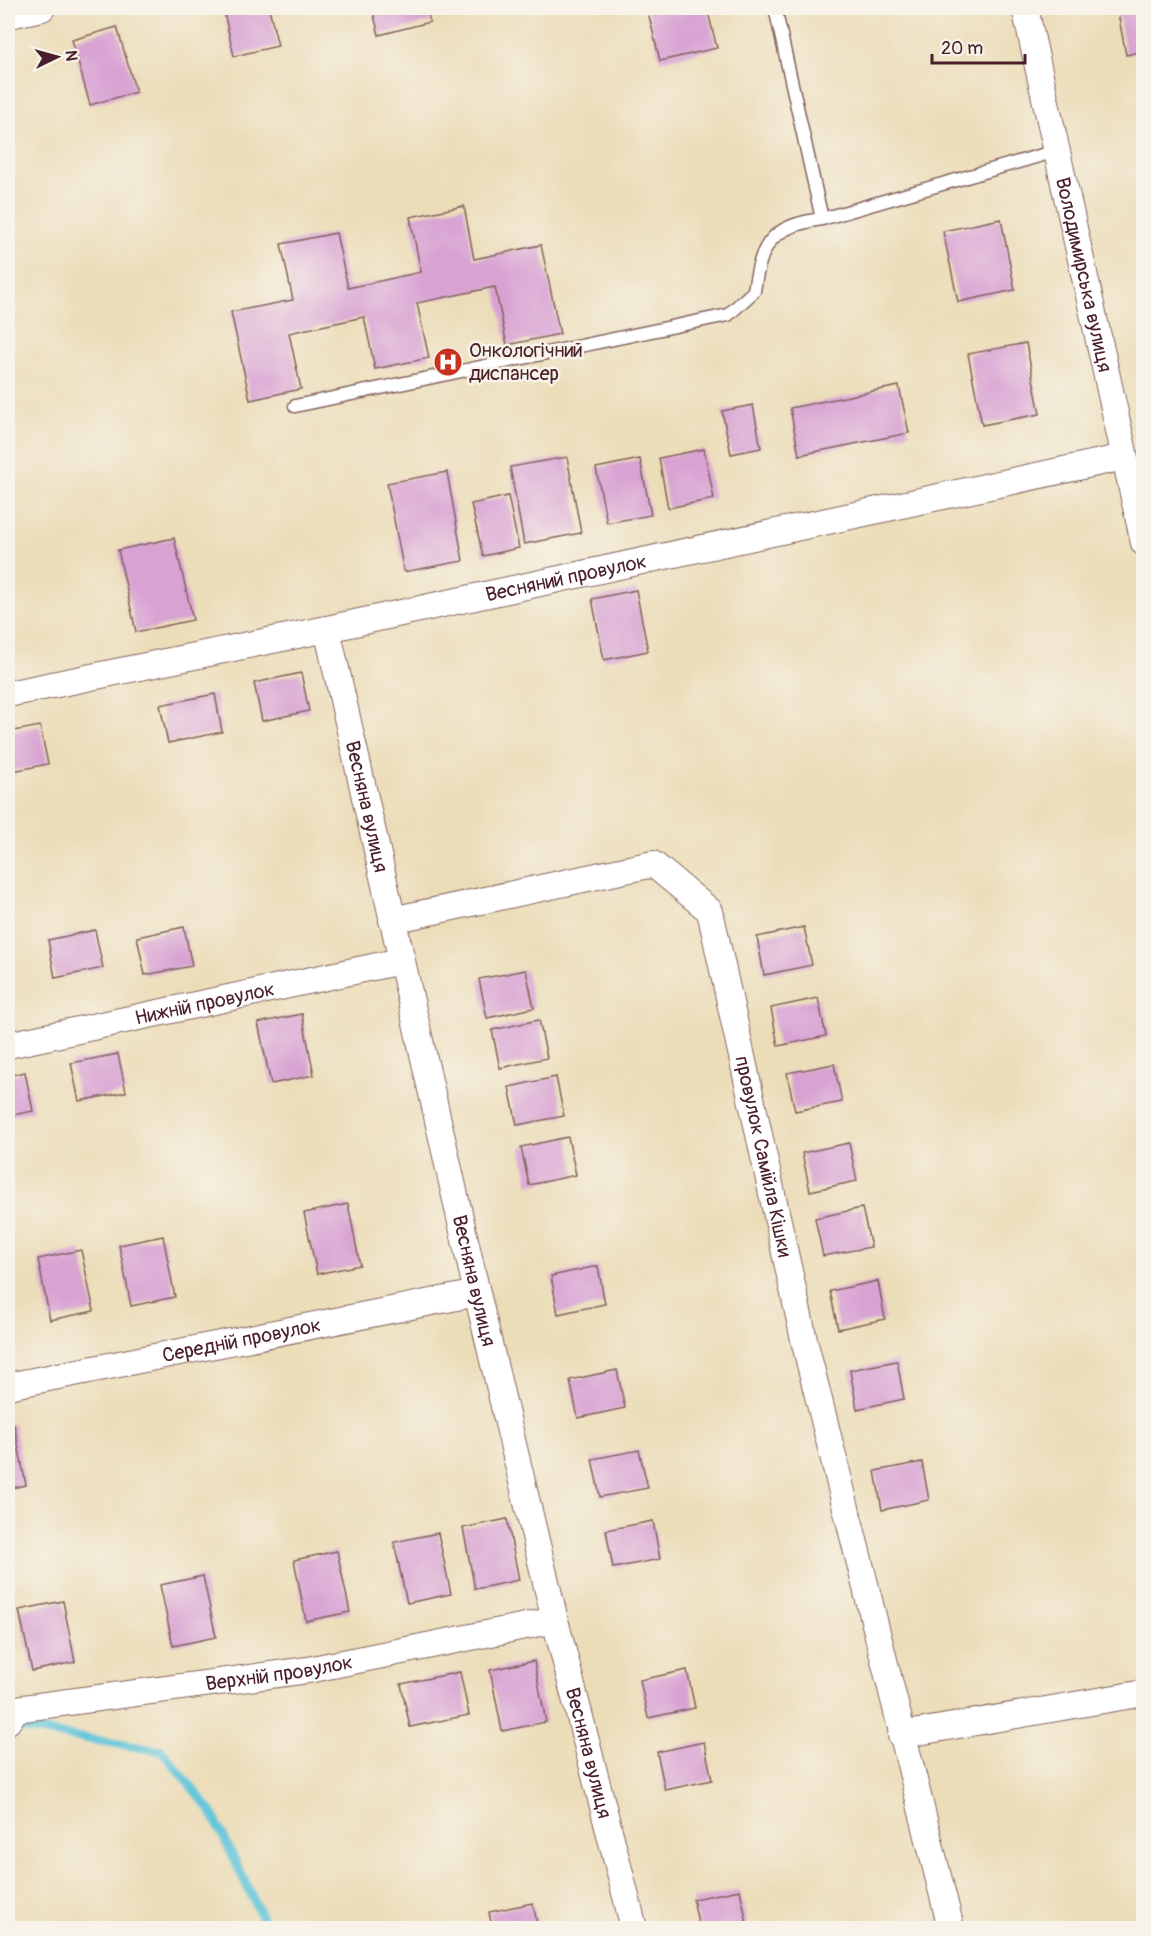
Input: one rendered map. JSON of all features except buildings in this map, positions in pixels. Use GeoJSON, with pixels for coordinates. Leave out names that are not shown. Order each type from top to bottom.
{"type":"FeatureCollection","features":[{"type":"Feature","properties":{"kind":"street"},"geometry":{"type":"LineString","coordinates":[[11,12],[42,8]]}},
{"type":"Feature","properties":{"kind":"street","name":"Володимирська вулиця"},"geometry":{"type":"LineString","coordinates":[[1025,8],[1124,457],[1138,497],[1143,543]]}},
{"type":"Feature","properties":{"kind":"street","name":"Весняний провулок"},"geometry":{"type":"LineString","coordinates":[[8,694],[327,629],[1124,457]]}},
{"type":"Feature","properties":{"kind":"street","name":"Весняна вулиця"},"geometry":{"type":"LineString","coordinates":[[327,629],[400,962],[477,1293],[555,1620],[634,1929]]}},
{"type":"Feature","properties":{"kind":"street","name":"провулок Самійла Кішки"},"geometry":{"type":"LineString","coordinates":[[392,920],[653,864],[711,910],[805,1344],[951,1929]]}},
{"type":"Feature","properties":{"kind":"street","name":"Нижній провулок"},"geometry":{"type":"LineString","coordinates":[[8,1045],[400,962]]}},
{"type":"Feature","properties":{"kind":"street","name":"Середній провулок"},"geometry":{"type":"LineString","coordinates":[[8,1386],[477,1293]]}},
{"type":"Feature","properties":{"kind":"street","name":"Верхній провулок"},"geometry":{"type":"LineString","coordinates":[[12,1715],[308,1670],[555,1620]]}},
{"type":"Feature","properties":{"kind":"street"},"geometry":{"type":"LineString","coordinates":[[901,1735],[1143,1693]]}},
{"type":"Feature","properties":{"kind":"lane"},"geometry":{"type":"LineString","coordinates":[[775,8],[822,219]]}},
{"type":"Feature","properties":{"kind":"lane"},"geometry":{"type":"LineString","coordinates":[[295,406],[728,315],[754,291],[758,265],[766,248],[779,231],[796,223],[822,219],[1056,151]]}},
{"type":"Feature","properties":{"kind":"waterway"},"geometry":{"type":"LineString","coordinates":[[8,1726],[162,1751],[211,1811],[267,1928]]}},
{"type":"Feature","properties":{"kind":"place","name":"Онкологічний диспансер"},"geometry":{"type":"Point","coordinates":[448,362]}}]}
